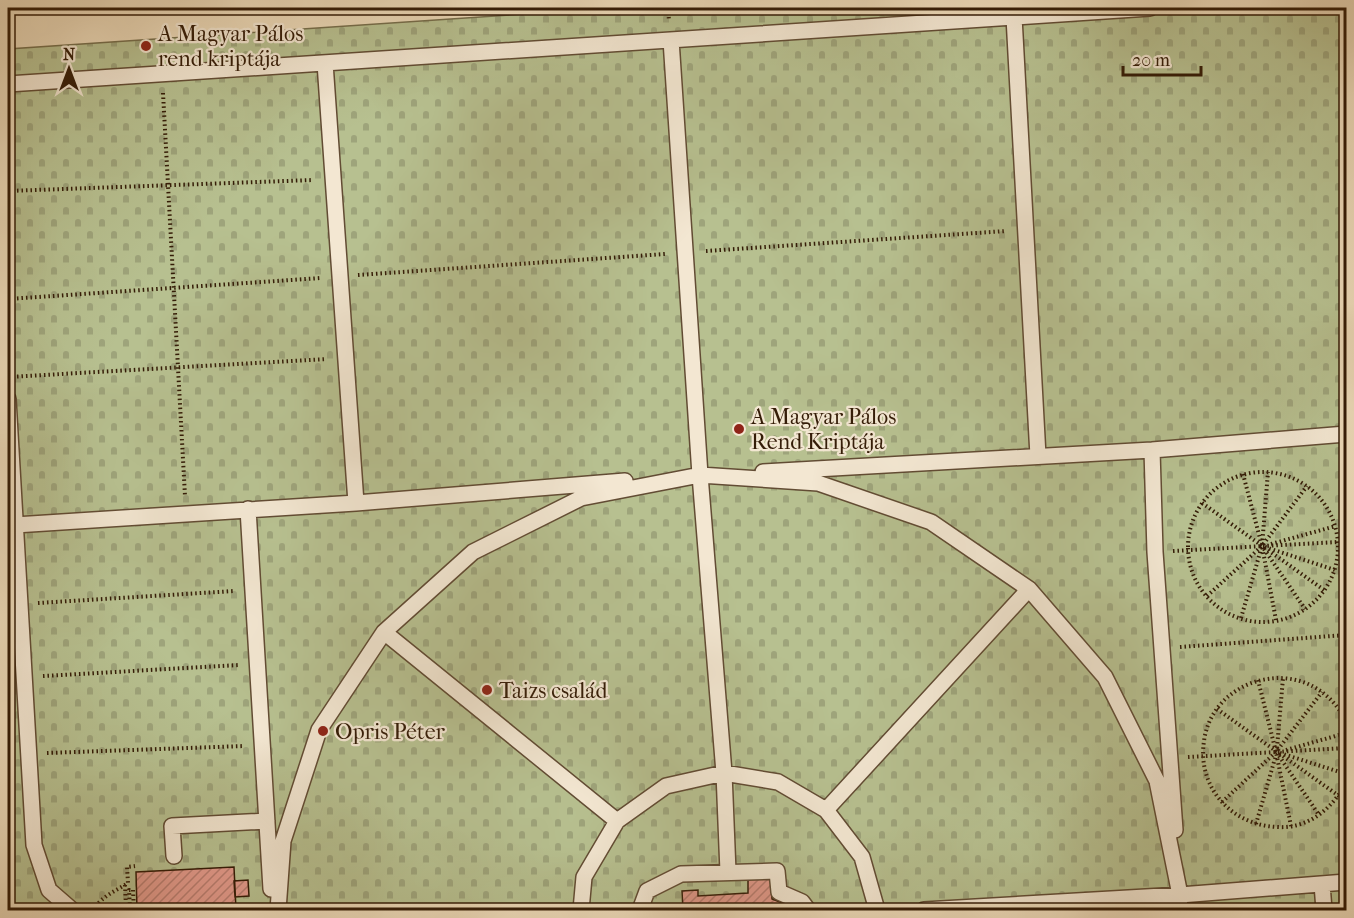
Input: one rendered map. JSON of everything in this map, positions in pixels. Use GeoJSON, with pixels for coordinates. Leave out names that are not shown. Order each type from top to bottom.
{"type":"FeatureCollection","features":[{"type":"Feature","properties":{"kind":"lane"},"geometry":{"type":"LineString","coordinates":[[8,84],[1150,8]]}},
{"type":"Feature","properties":{"kind":"lane"},"geometry":{"type":"LineString","coordinates":[[1014,17],[1038,456]]}},
{"type":"Feature","properties":{"kind":"lane"},"geometry":{"type":"LineString","coordinates":[[671,40],[700,475],[724,773],[728,872]]}},
{"type":"Feature","properties":{"kind":"lane"},"geometry":{"type":"LineString","coordinates":[[325,63],[356,503]]}},
{"type":"Feature","properties":{"kind":"lane"},"geometry":{"type":"LineString","coordinates":[[8,399],[34,844],[49,890],[72,910]]}},
{"type":"Feature","properties":{"kind":"lane"},"geometry":{"type":"LineString","coordinates":[[15,525],[356,503],[700,475],[1152,450],[1347,434]]}},
{"type":"Feature","properties":{"kind":"lane"},"geometry":{"type":"LineString","coordinates":[[1152,450],[1155,552],[1180,910]]}},
{"type":"Feature","properties":{"kind":"lane"},"geometry":{"type":"LineString","coordinates":[[278,910],[283,841],[319,730],[384,632],[473,552],[581,498],[700,475],[818,483],[931,522],[1029,589],[1106,676],[1157,781],[1180,895]]}},
{"type":"Feature","properties":{"kind":"lane"},"geometry":{"type":"LineString","coordinates":[[248,509],[273,910]]}},
{"type":"Feature","properties":{"kind":"lane"},"geometry":{"type":"LineString","coordinates":[[826,810],[1029,589]]}},
{"type":"Feature","properties":{"kind":"lane"},"geometry":{"type":"LineString","coordinates":[[384,632],[617,821]]}},
{"type":"Feature","properties":{"kind":"lane"},"geometry":{"type":"LineString","coordinates":[[581,910],[584,877],[617,821],[666,786],[724,773],[778,782],[826,810],[862,857],[877,910]]}},
{"type":"Feature","properties":{"kind":"lane"},"geometry":{"type":"LineString","coordinates":[[174,856],[172,826],[267,821]]}},
{"type":"Feature","properties":{"kind":"lane"},"geometry":{"type":"LineString","coordinates":[[640,910],[647,891],[681,874],[777,870],[779,892],[802,902],[808,910]]}},
{"type":"Feature","properties":{"kind":"lane"},"geometry":{"type":"LineString","coordinates":[[924,910],[1180,895],[1347,882]]}},
{"type":"Feature","properties":{"kind":"lane"},"geometry":{"type":"LineString","coordinates":[[1322,884],[1324,910]]}},
{"type":"Feature","properties":{"kind":"path"},"geometry":{"type":"LineString","coordinates":[[162,74],[186,513]]}},
{"type":"Feature","properties":{"kind":"path"},"geometry":{"type":"LineString","coordinates":[[8,191],[333,180]]}},
{"type":"Feature","properties":{"kind":"path"},"geometry":{"type":"LineString","coordinates":[[8,299],[1026,230]]}},
{"type":"Feature","properties":{"kind":"path"},"geometry":{"type":"LineString","coordinates":[[8,377],[346,357]]}},
{"type":"Feature","properties":{"kind":"path"},"geometry":{"type":"LineString","coordinates":[[1241,618],[1262,546],[1268,472]]}},
{"type":"Feature","properties":{"kind":"path"},"geometry":{"type":"LineString","coordinates":[[1268,472],[1293,477],[1320,497],[1336,526],[1338,542],[1335,570],[1324,590],[1313,603],[1291,616],[1267,622],[1241,618],[1219,607],[1197,582],[1188,550],[1189,534],[1194,517],[1202,502],[1213,490],[1243,474],[1268,472]]}},
{"type":"Feature","properties":{"kind":"path"},"geometry":{"type":"LineString","coordinates":[[1243,474],[1262,546],[1276,620]]}},
{"type":"Feature","properties":{"kind":"path"},"geometry":{"type":"LineString","coordinates":[[1207,596],[1262,546],[1307,486]]}},
{"type":"Feature","properties":{"kind":"path"},"geometry":{"type":"LineString","coordinates":[[1202,502],[1324,590]]}},
{"type":"Feature","properties":{"kind":"path"},"geometry":{"type":"LineString","coordinates":[[1262,546],[1336,526]]}},
{"type":"Feature","properties":{"kind":"path"},"geometry":{"type":"LineString","coordinates":[[1155,552],[1338,542]]}},
{"type":"Feature","properties":{"kind":"path"},"geometry":{"type":"LineString","coordinates":[[1262,546],[1335,570]]}},
{"type":"Feature","properties":{"kind":"path"},"geometry":{"type":"LineString","coordinates":[[1262,546],[1305,609]]}},
{"type":"Feature","properties":{"kind":"path"},"geometry":{"type":"LineString","coordinates":[[20,604],[253,590]]}},
{"type":"Feature","properties":{"kind":"path"},"geometry":{"type":"LineString","coordinates":[[1162,648],[1347,635]]}},
{"type":"Feature","properties":{"kind":"path"},"geometry":{"type":"LineString","coordinates":[[24,677],[257,664]]}},
{"type":"Feature","properties":{"kind":"path"},"geometry":{"type":"LineString","coordinates":[[1347,722],[1335,703],[1322,692],[1307,684],[1274,677],[1258,680],[1228,696],[1217,709],[1206,731],[1203,756],[1212,788],[1222,802],[1249,822],[1265,826],[1291,826],[1314,819],[1328,809],[1347,783]]}},
{"type":"Feature","properties":{"kind":"path"},"geometry":{"type":"LineString","coordinates":[[1256,824],[1276,752],[1283,678]]}},
{"type":"Feature","properties":{"kind":"path"},"geometry":{"type":"LineString","coordinates":[[1258,680],[1291,826]]}},
{"type":"Feature","properties":{"kind":"path"},"geometry":{"type":"LineString","coordinates":[[1222,802],[1276,752],[1322,692]]}},
{"type":"Feature","properties":{"kind":"path"},"geometry":{"type":"LineString","coordinates":[[1217,709],[1339,796]]}},
{"type":"Feature","properties":{"kind":"path"},"geometry":{"type":"LineString","coordinates":[[1276,752],[1347,734]]}},
{"type":"Feature","properties":{"kind":"path"},"geometry":{"type":"LineString","coordinates":[[28,754],[262,745]]}},
{"type":"Feature","properties":{"kind":"path"},"geometry":{"type":"LineString","coordinates":[[1170,758],[1347,748]]}},
{"type":"Feature","properties":{"kind":"path"},"geometry":{"type":"LineString","coordinates":[[1276,752],[1347,774]]}},
{"type":"Feature","properties":{"kind":"path"},"geometry":{"type":"LineString","coordinates":[[1276,752],[1320,815]]}},
{"type":"Feature","properties":{"kind":"path"},"geometry":{"type":"LineString","coordinates":[[92,910],[110,893],[128,884],[127,867],[135,866]]}},
{"type":"Feature","properties":{"kind":"path"},"geometry":{"type":"LineString","coordinates":[[125,885],[126,908],[130,908],[129,890],[135,890],[134,910]]}},
{"type":"Feature","properties":{"kind":"green space"},"geometry":{"type":"Polygon","coordinates":[[[613,8],[1346,8],[1346,910],[8,909],[8,49],[613,8]]]}},
{"type":"Feature","properties":{"kind":"building"},"geometry":{"type":"Polygon","coordinates":[[[234,867],[236,910],[137,910],[136,872],[234,867]]]}},
{"type":"Feature","properties":{"kind":"building"},"geometry":{"type":"Polygon","coordinates":[[[771,878],[772,899],[785,904],[790,910],[683,910],[682,891],[698,890],[698,896],[748,893],[748,879],[771,878]]]}},
{"type":"Feature","properties":{"kind":"building"},"geometry":{"type":"Polygon","coordinates":[[[248,880],[249,896],[235,897],[234,881],[248,880]]]}},
{"type":"Feature","properties":{"kind":"place","name":"A Magyar Pálos rend kriptája"},"geometry":{"type":"Point","coordinates":[146,46]}},
{"type":"Feature","properties":{"kind":"place","name":"A Magyar Pálos Rend Kriptája"},"geometry":{"type":"Point","coordinates":[739,429]}},
{"type":"Feature","properties":{"kind":"place","name":"Taizs család"},"geometry":{"type":"Point","coordinates":[487,690]}},
{"type":"Feature","properties":{"kind":"place","name":"Opris Péter"},"geometry":{"type":"Point","coordinates":[323,731]}}]}
